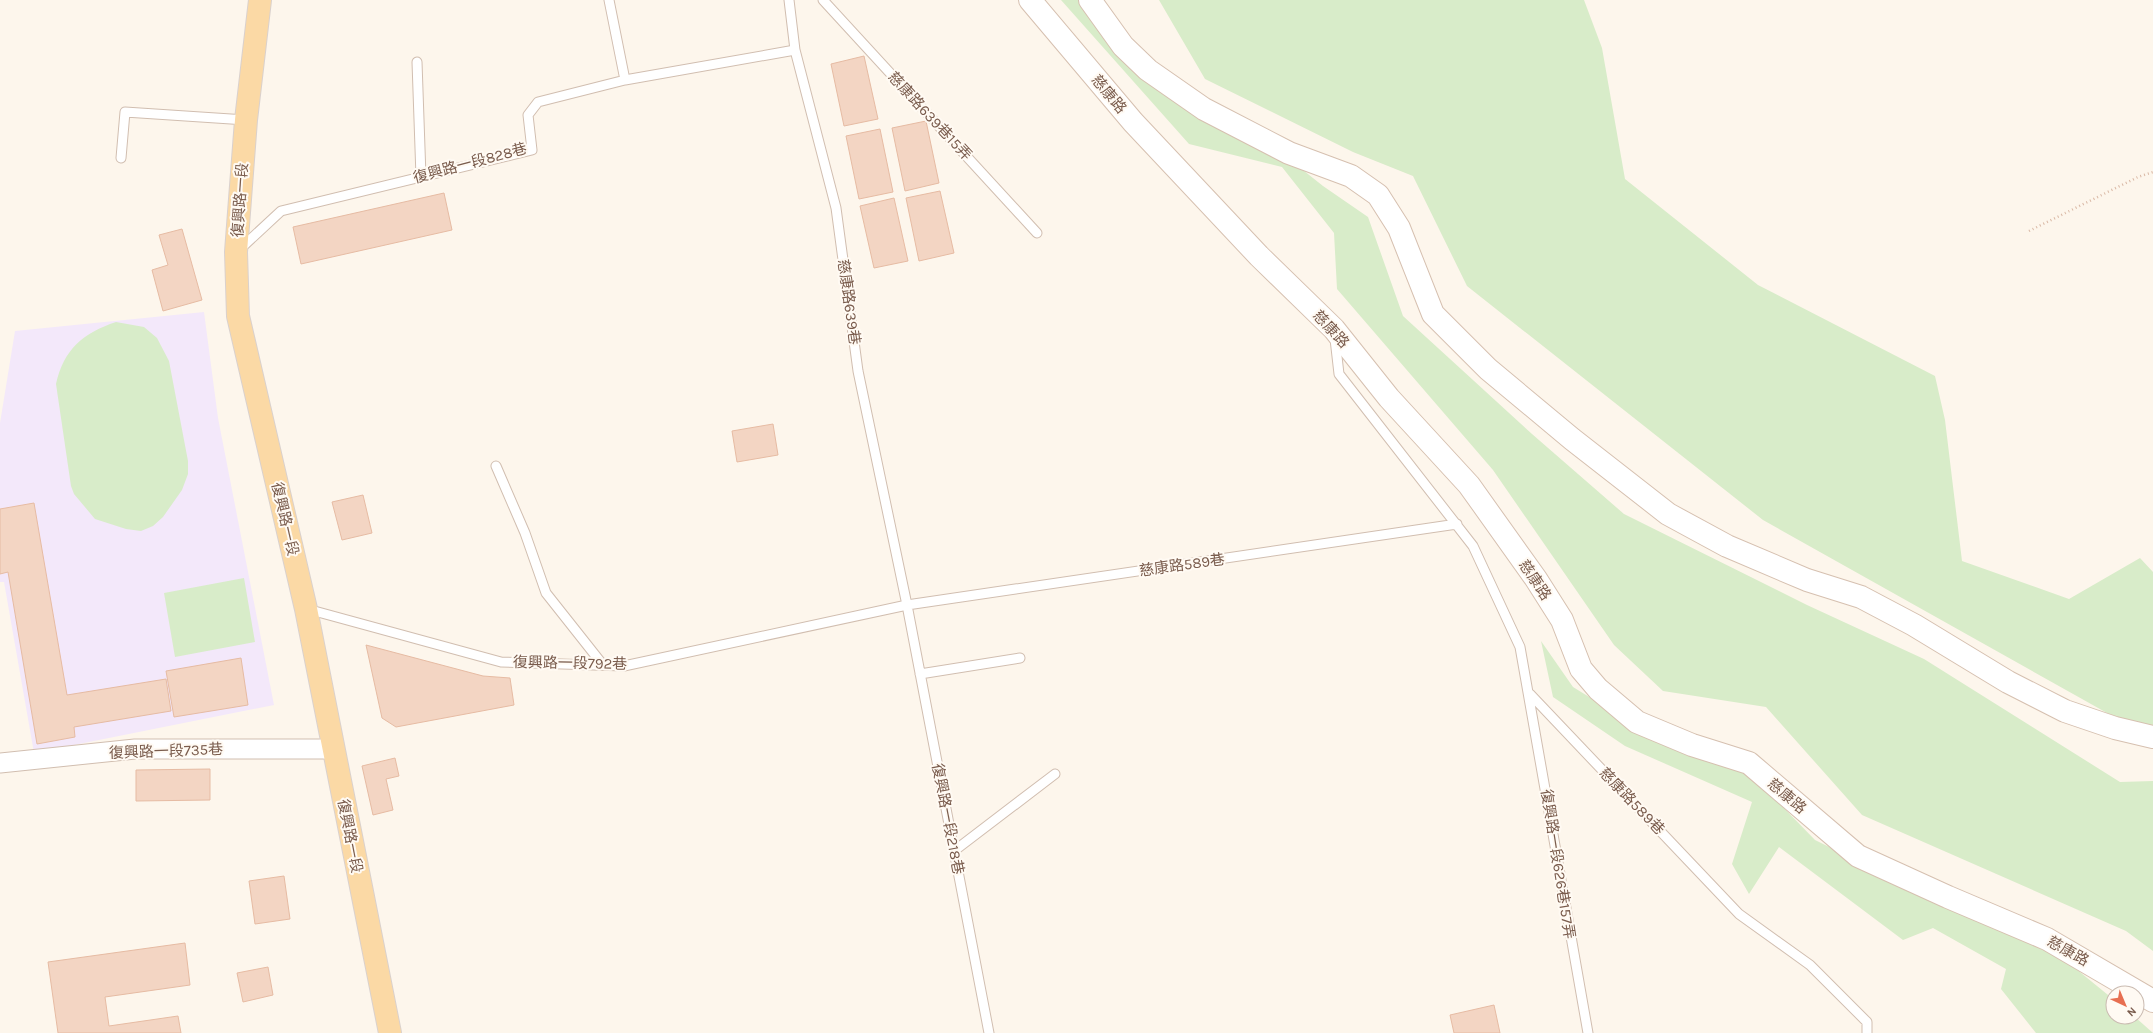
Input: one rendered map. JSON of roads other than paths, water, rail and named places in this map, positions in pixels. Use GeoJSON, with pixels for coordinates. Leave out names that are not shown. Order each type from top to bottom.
{"type":"FeatureCollection","features":[{"type":"Feature","properties":{"kind":"main road","name":"復興路一段"},"geometry":{"type":"LineString","coordinates":[[260,0],[246,120],[236,252],[238,316],[306,609],[390,1033]]}},
{"type":"Feature","properties":{"kind":"street","name":"慈康路"},"geometry":{"type":"LineString","coordinates":[[1030,0],[1133,122],[1259,256],[1334,328],[1389,398],[1469,485],[1536,579],[1562,620],[1581,669],[1598,690],[1637,722],[1692,745],[1749,763],[1858,856],[1948,897],[2047,939],[2153,1001]]}},
{"type":"Feature","properties":{"kind":"street"},"geometry":{"type":"LineString","coordinates":[[1090,0],[1123,46],[1148,70],[1204,109],[1289,153],[1351,176],[1378,195],[1399,228],[1433,314],[1488,369],[1572,439],[1668,514],[1727,546],[1807,580],[1861,597],[1914,625],[2008,682],[2065,711],[2115,728],[2153,738]]}},
{"type":"Feature","properties":{"kind":"street","name":"復興路一段735巷"},"geometry":{"type":"LineString","coordinates":[[0,764],[135,749],[333,749]]}},
{"type":"Feature","properties":{"kind":"lane"},"geometry":{"type":"LineString","coordinates":[[609,0],[625,80]]}},
{"type":"Feature","properties":{"kind":"lane","name":"慈康路639巷"},"geometry":{"type":"LineString","coordinates":[[789,0],[795,50],[836,208],[858,371],[907,605]]}},
{"type":"Feature","properties":{"kind":"lane","name":"慈康路639巷15弄"},"geometry":{"type":"LineString","coordinates":[[823,0],[1037,233]]}},
{"type":"Feature","properties":{"kind":"lane","name":"復興路一段828巷"},"geometry":{"type":"LineString","coordinates":[[236,252],[281,211],[532,150],[528,115],[538,102],[625,80],[795,50]]}},
{"type":"Feature","properties":{"kind":"lane"},"geometry":{"type":"LineString","coordinates":[[417,62],[421,177]]}},
{"type":"Feature","properties":{"kind":"lane"},"geometry":{"type":"LineString","coordinates":[[121,158],[125,112],[246,120]]}},
{"type":"Feature","properties":{"kind":"lane"},"geometry":{"type":"LineString","coordinates":[[1334,328],[1339,374],[1473,546],[1520,647],[1530,694]]}},
{"type":"Feature","properties":{"kind":"lane"},"geometry":{"type":"LineString","coordinates":[[496,466],[525,533],[546,593],[603,665]]}},
{"type":"Feature","properties":{"kind":"lane","name":"慈康路589巷"},"geometry":{"type":"LineString","coordinates":[[907,605],[1456,524]]}},
{"type":"Feature","properties":{"kind":"lane","name":"復興路一段792巷"},"geometry":{"type":"LineString","coordinates":[[306,609],[501,662],[624,666],[907,605]]}},
{"type":"Feature","properties":{"kind":"lane","name":"復興路一段218巷"},"geometry":{"type":"LineString","coordinates":[[907,605],[989,1033]]}},
{"type":"Feature","properties":{"kind":"lane"},"geometry":{"type":"LineString","coordinates":[[920,674],[1020,658]]}},
{"type":"Feature","properties":{"kind":"lane","name":"慈康路589巷"},"geometry":{"type":"LineString","coordinates":[[1530,694],[1738,914],[1810,965],[1867,1022],[1867,1033]]}},
{"type":"Feature","properties":{"kind":"lane","name":"復興路一段626巷157弄"},"geometry":{"type":"LineString","coordinates":[[1530,694],[1576,971],[1588,1033]]}},
{"type":"Feature","properties":{"kind":"lane"},"geometry":{"type":"LineString","coordinates":[[954,851],[1055,774]]}}]}
